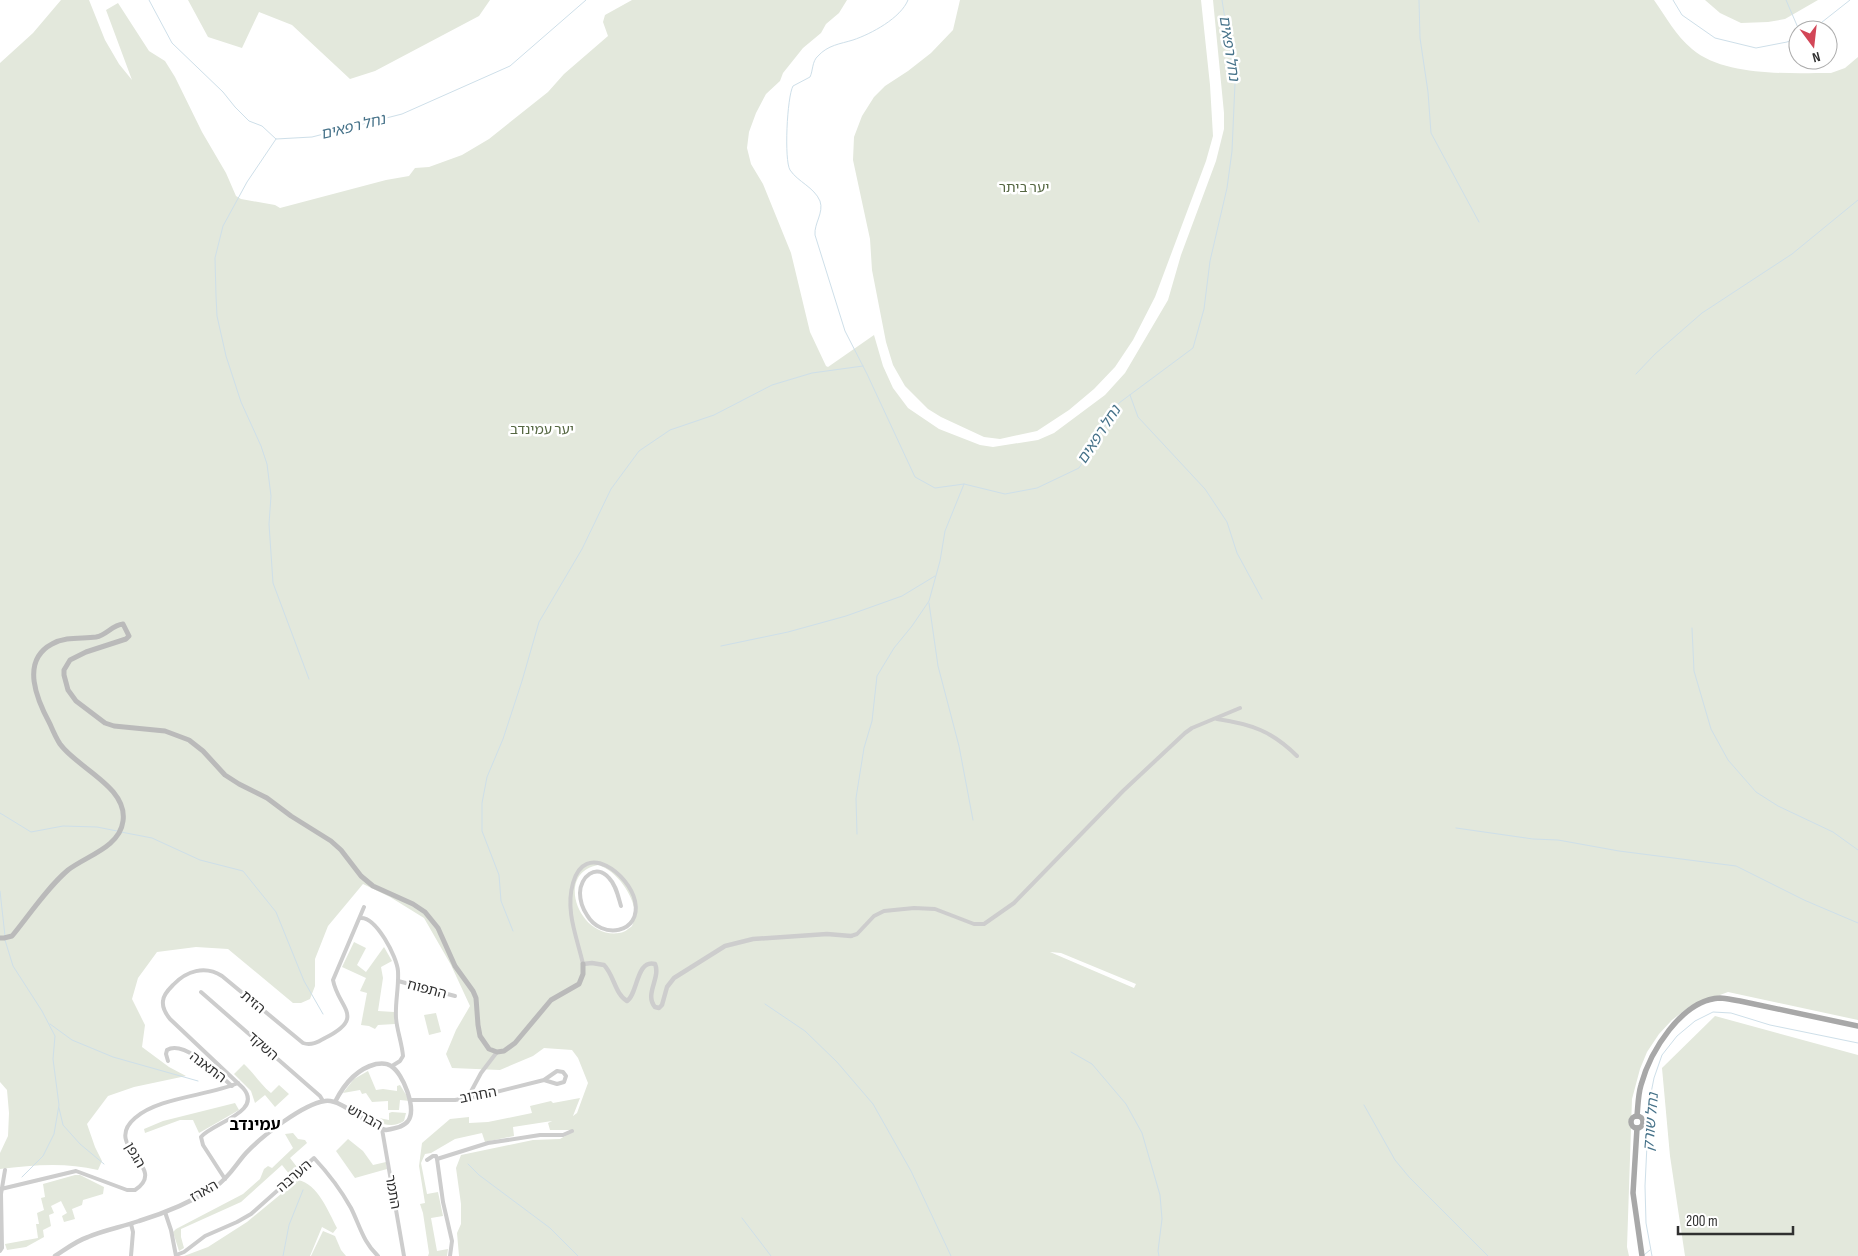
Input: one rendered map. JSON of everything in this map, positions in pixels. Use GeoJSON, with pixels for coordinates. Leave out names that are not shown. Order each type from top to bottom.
{"type":"FeatureCollection","features":[{"type":"Feature","properties":{"kind":"main road"},"geometry":{"type":"LineString","coordinates":[[0,938],[12,936],[69,870],[113,840],[120,829],[123,814],[117,797],[60,745],[46,718],[33,679],[33,669],[43,650],[53,643],[65,639],[98,636],[105,634],[116,625],[123,624],[129,636],[126,639],[86,652],[70,660],[64,670],[64,675],[68,690],[76,701],[105,722],[114,726],[165,731],[189,740],[203,751],[225,775],[267,798],[291,816],[331,841],[373,886],[413,904],[425,912],[438,928],[455,966],[473,991],[476,998],[480,1036],[490,1049],[497,1052],[504,1051],[515,1044],[551,1000],[558,994],[576,987],[583,974],[583,964]]}},
{"type":"Feature","properties":{"kind":"main road"},"geometry":{"type":"LineString","coordinates":[[1642,1256],[1633,1193],[1636,1128],[1631,1122],[1637,1116],[1640,1086],[1652,1054],[1665,1035],[1680,1019],[1693,1008],[1706,1001],[1721,998],[1858,1026]]}},
{"type":"Feature","properties":{"kind":"street"},"geometry":{"type":"LineString","coordinates":[[621,906],[614,884],[610,878],[600,872],[587,874],[581,884],[580,893],[587,916],[593,923],[606,930],[621,930],[627,927],[636,912],[633,895],[625,883],[608,865],[598,862],[589,864],[581,868],[576,874],[572,884],[571,924],[583,964],[604,965],[622,998],[627,1001],[632,996],[636,981],[642,970],[650,963],[655,964],[657,970],[651,1003],[659,1008],[662,1005],[667,987],[674,978],[725,946],[769,937],[827,934],[851,936],[857,934],[874,916],[884,911],[914,908],[935,908],[974,924],[984,924],[1014,903],[1099,814],[1185,733],[1192,728],[1240,708]]}},
{"type":"Feature","properties":{"kind":"street"},"geometry":{"type":"LineString","coordinates":[[1215,718],[1253,726],[1282,742],[1297,756]]}},
{"type":"Feature","properties":{"kind":"street","name":"הזית"},"geometry":{"type":"LineString","coordinates":[[238,1083],[170,1019],[163,1002],[168,990],[188,972],[204,971],[218,974],[303,1043],[315,1043],[337,1032],[346,1022],[348,1016],[346,1009],[333,980],[364,908]]}},
{"type":"Feature","properties":{"kind":"street"},"geometry":{"type":"LineString","coordinates":[[360,918],[373,923],[396,960],[398,981],[396,1018],[403,1056],[400,1061],[392,1066],[411,1100]]}},
{"type":"Feature","properties":{"kind":"street","name":"התפוח"},"geometry":{"type":"LineString","coordinates":[[398,981],[455,996]]}},
{"type":"Feature","properties":{"kind":"street","name":"השקד"},"geometry":{"type":"LineString","coordinates":[[201,992],[320,1096],[323,1101]]}},
{"type":"Feature","properties":{"kind":"street","name":"התאנה"},"geometry":{"type":"LineString","coordinates":[[168,1061],[167,1050],[171,1047],[182,1048],[232,1086]]}},
{"type":"Feature","properties":{"kind":"street"},"geometry":{"type":"LineString","coordinates":[[466,1098],[481,1073],[497,1052]]}},
{"type":"Feature","properties":{"kind":"street","name":"הברוש"},"geometry":{"type":"LineString","coordinates":[[392,1066],[379,1064],[361,1070],[348,1081],[335,1102],[382,1129],[390,1130],[406,1123],[409,1118],[411,1100]]}},
{"type":"Feature","properties":{"kind":"street","name":"החרוב"},"geometry":{"type":"LineString","coordinates":[[411,1100],[440,1101],[466,1098],[544,1080],[557,1071],[563,1072],[566,1076],[564,1082],[559,1084],[544,1080]]}},
{"type":"Feature","properties":{"kind":"street"},"geometry":{"type":"LineString","coordinates":[[225,1179],[203,1145],[201,1137],[232,1118],[246,1106],[249,1099],[248,1095],[238,1083]]}},
{"type":"Feature","properties":{"kind":"street","name":"הגפן"},"geometry":{"type":"LineString","coordinates":[[1,1189],[79,1171],[127,1190],[135,1190],[143,1183],[145,1174],[142,1165],[124,1137],[125,1130],[132,1121],[141,1113],[155,1106],[224,1090],[238,1083]]}},
{"type":"Feature","properties":{"kind":"street"},"geometry":{"type":"LineString","coordinates":[[323,1101],[335,1102]]}},
{"type":"Feature","properties":{"kind":"street","name":"הארז"},"geometry":{"type":"LineString","coordinates":[[55,1256],[87,1237],[165,1212],[213,1188],[225,1179],[248,1151],[261,1140],[293,1116],[323,1101]]}},
{"type":"Feature","properties":{"kind":"street","name":"התמר"},"geometry":{"type":"LineString","coordinates":[[382,1129],[404,1256]]}},
{"type":"Feature","properties":{"kind":"street"},"geometry":{"type":"LineString","coordinates":[[437,1159],[488,1143],[540,1134],[563,1135],[572,1131]]}},
{"type":"Feature","properties":{"kind":"street"},"geometry":{"type":"LineString","coordinates":[[427,1160],[433,1156],[436,1156],[437,1159],[443,1202],[452,1241],[450,1256]]}},
{"type":"Feature","properties":{"kind":"street","name":"הערבה"},"geometry":{"type":"LineString","coordinates":[[176,1255],[183,1254],[202,1238],[254,1212],[314,1158],[328,1172],[353,1211],[363,1238],[378,1256]]}},
{"type":"Feature","properties":{"kind":"street"},"geometry":{"type":"LineString","coordinates":[[0,1251],[2,1248],[1,1189],[5,1170]]}},
{"type":"Feature","properties":{"kind":"street"},"geometry":{"type":"LineString","coordinates":[[165,1212],[176,1255]]}},
{"type":"Feature","properties":{"kind":"street"},"geometry":{"type":"LineString","coordinates":[[131,1224],[133,1234],[131,1256]]}},
{"type":"Feature","properties":{"kind":"green space","name":"יער עמינדב"},"geometry":{"type":"Polygon","coordinates":[[[61,0],[89,0],[105,40],[119,64],[132,80],[106,10],[118,3],[149,51],[165,61],[175,77],[202,132],[226,173],[236,196],[241,199],[275,205],[280,208],[386,180],[409,176],[415,168],[429,167],[462,155],[489,139],[548,92],[564,74],[608,36],[603,22],[605,15],[632,0],[847,0],[839,13],[826,24],[821,33],[803,48],[783,73],[780,81],[766,94],[749,132],[747,148],[751,164],[763,184],[791,253],[810,332],[826,366],[828,367],[874,335],[883,366],[893,388],[908,408],[939,429],[980,445],[993,447],[1038,440],[1054,433],[1105,395],[1125,373],[1168,300],[1181,255],[1216,161],[1224,129],[1213,0],[1654,0],[1686,44],[1706,58],[1722,65],[1758,72],[1831,73],[1845,68],[1858,57],[1858,1020],[1728,992],[1690,1006],[1672,1020],[1659,1034],[1647,1052],[1632,1099],[1627,1247],[1629,1256],[459,1256],[457,1233],[461,1224],[461,1204],[456,1168],[461,1155],[533,1140],[560,1139],[570,1133],[569,1130],[550,1130],[548,1123],[552,1121],[513,1127],[514,1136],[485,1142],[482,1133],[455,1139],[431,1153],[425,1154],[421,1163],[427,1194],[438,1192],[443,1216],[431,1218],[437,1251],[448,1249],[447,1256],[428,1256],[423,1213],[420,1204],[425,1203],[419,1166],[422,1143],[450,1119],[469,1117],[469,1123],[488,1122],[532,1113],[530,1106],[551,1101],[553,1103],[580,1098],[573,1116],[577,1113],[588,1083],[578,1058],[572,1050],[544,1048],[533,1056],[500,1070],[452,1068],[446,1054],[456,1030],[470,1006],[451,965],[424,918],[390,897],[363,884],[328,926],[315,959],[315,986],[310,999],[301,1003],[293,1003],[228,949],[196,947],[157,952],[138,978],[132,999],[145,1025],[142,1047],[169,1067],[186,1076],[134,1087],[108,1096],[87,1124],[102,1161],[98,1170],[61,1165],[37,1165],[0,1169],[0,1153],[8,1136],[9,1113],[7,1090],[0,1082],[0,63],[33,33],[61,0]],[[598,865],[585,870],[577,880],[575,892],[577,904],[583,916],[593,926],[605,932],[619,933],[626,931],[632,926],[635,914],[628,891],[611,872],[598,865]],[[1050,952],[1134,988],[1136,984],[1061,953],[1050,952]]]}},
{"type":"Feature","properties":{"kind":"green space"},"geometry":{"type":"Polygon","coordinates":[[[188,0],[490,0],[479,16],[375,71],[350,79],[292,25],[259,12],[242,48],[208,37],[188,0]]]}},
{"type":"Feature","properties":{"kind":"green space","name":"יער ביתר"},"geometry":{"type":"Polygon","coordinates":[[[960,0],[1201,0],[1210,85],[1213,136],[1206,161],[1155,297],[1133,340],[1115,367],[1094,389],[1069,410],[1037,431],[1000,439],[984,437],[928,409],[905,386],[893,365],[886,342],[872,270],[870,239],[853,160],[854,137],[862,116],[874,97],[885,86],[931,53],[953,30],[960,0]]]}},
{"type":"Feature","properties":{"kind":"green space"},"geometry":{"type":"Polygon","coordinates":[[[1705,0],[1818,0],[1785,19],[1741,23],[1720,13],[1705,0]]]}},
{"type":"Feature","properties":{"kind":"green space"},"geometry":{"type":"Polygon","coordinates":[[[354,942],[366,948],[357,965],[366,972],[384,947],[392,961],[381,967],[383,978],[378,1011],[394,1012],[395,1024],[378,1025],[375,1029],[361,1025],[367,993],[360,991],[366,978],[342,967],[354,942]]]}},
{"type":"Feature","properties":{"kind":"green space"},"geometry":{"type":"Polygon","coordinates":[[[436,1013],[441,1032],[429,1035],[424,1015],[436,1013]]]}},
{"type":"Feature","properties":{"kind":"green space"},"geometry":{"type":"Polygon","coordinates":[[[1715,1016],[1858,1055],[1858,1256],[1685,1256],[1670,1156],[1662,1068],[1715,1016]]]}},
{"type":"Feature","properties":{"kind":"green space"},"geometry":{"type":"Polygon","coordinates":[[[244,1064],[271,1093],[279,1085],[289,1094],[275,1107],[265,1095],[255,1103],[251,1091],[234,1074],[244,1064]]]}},
{"type":"Feature","properties":{"kind":"green space"},"geometry":{"type":"Polygon","coordinates":[[[368,1071],[376,1090],[397,1091],[397,1086],[400,1085],[410,1101],[400,1100],[399,1110],[388,1110],[388,1101],[372,1102],[366,1093],[362,1094],[360,1090],[343,1093],[354,1079],[368,1071]]]}},
{"type":"Feature","properties":{"kind":"green space"},"geometry":{"type":"Polygon","coordinates":[[[235,1103],[239,1110],[199,1133],[193,1120],[180,1120],[145,1133],[144,1129],[163,1121],[235,1103]]]}},
{"type":"Feature","properties":{"kind":"green space"},"geometry":{"type":"Polygon","coordinates":[[[389,1113],[406,1113],[404,1121],[390,1125],[376,1122],[379,1118],[389,1120],[389,1113]]]}},
{"type":"Feature","properties":{"kind":"green space"},"geometry":{"type":"Polygon","coordinates":[[[293,1133],[298,1139],[305,1140],[307,1143],[290,1158],[297,1167],[290,1175],[282,1165],[241,1202],[181,1229],[184,1248],[179,1251],[173,1232],[243,1194],[260,1179],[264,1169],[268,1166],[272,1168],[293,1148],[285,1134],[293,1133]]]}},
{"type":"Feature","properties":{"kind":"green space"},"geometry":{"type":"Polygon","coordinates":[[[348,1139],[363,1151],[373,1165],[386,1162],[387,1169],[355,1178],[336,1151],[348,1139]]]}},
{"type":"Feature","properties":{"kind":"green space"},"geometry":{"type":"Polygon","coordinates":[[[80,1175],[104,1187],[103,1194],[83,1200],[82,1205],[72,1209],[75,1219],[64,1222],[62,1216],[67,1213],[61,1201],[51,1206],[54,1213],[49,1215],[51,1226],[43,1230],[44,1237],[26,1247],[7,1250],[5,1244],[38,1238],[36,1224],[39,1224],[37,1213],[44,1210],[41,1198],[45,1197],[43,1184],[80,1175]]]}},
{"type":"Feature","properties":{"kind":"green space"},"geometry":{"type":"Polygon","coordinates":[[[298,1180],[317,1192],[337,1228],[333,1233],[322,1227],[310,1256],[184,1256],[208,1247],[247,1222],[298,1180]]]}},
{"type":"Feature","properties":{"kind":"green space"},"geometry":{"type":"Polygon","coordinates":[[[323,1231],[335,1236],[346,1256],[311,1256],[323,1231]]]}},
{"type":"Feature","properties":{"kind":"waterway","name":"נחל רפאים"},"geometry":{"type":"LineString","coordinates":[[149,0],[172,43],[223,92],[249,121],[262,126],[276,139],[312,137],[402,114],[510,66],[586,0]]}},
{"type":"Feature","properties":{"kind":"waterway","name":"נחל רפאים"},"geometry":{"type":"LineString","coordinates":[[908,0],[899,13],[885,24],[853,40],[826,49],[816,58],[810,77],[793,86],[788,115],[788,164],[793,174],[814,192],[820,201],[821,210],[815,235],[845,331],[915,477],[935,488],[964,484],[1005,494],[1037,488],[1079,468],[1119,403],[1193,348],[1204,309],[1210,261],[1227,188],[1232,151],[1235,83],[1222,0]]}},
{"type":"Feature","properties":{"kind":"waterway"},"geometry":{"type":"LineString","coordinates":[[1419,0],[1420,38],[1428,92],[1431,133],[1479,222]]}},
{"type":"Feature","properties":{"kind":"waterway","name":"נחל רפאים"},"geometry":{"type":"LineString","coordinates":[[1673,0],[1682,15],[1715,38],[1756,48],[1788,42]]}},
{"type":"Feature","properties":{"kind":"waterway"},"geometry":{"type":"LineString","coordinates":[[1786,0],[1795,20]]}},
{"type":"Feature","properties":{"kind":"waterway","name":"נחל רפאים"},"geometry":{"type":"LineString","coordinates":[[1825,20],[1850,0]]}},
{"type":"Feature","properties":{"kind":"waterway"},"geometry":{"type":"LineString","coordinates":[[276,139],[247,182],[223,226],[215,258],[217,316],[226,356],[241,402],[267,464],[271,496],[269,524],[273,583],[309,679]]}},
{"type":"Feature","properties":{"kind":"waterway"},"geometry":{"type":"LineString","coordinates":[[1636,374],[1655,354],[1702,313],[1792,254],[1858,200]]}},
{"type":"Feature","properties":{"kind":"waterway"},"geometry":{"type":"LineString","coordinates":[[513,931],[501,901],[499,875],[482,831],[482,803],[487,777],[503,739],[539,622],[582,549],[611,489],[639,451],[670,430],[714,415],[772,385],[812,373],[863,366]]}},
{"type":"Feature","properties":{"kind":"waterway"},"geometry":{"type":"LineString","coordinates":[[1130,395],[1138,417],[1205,489],[1227,522],[1237,553],[1262,599]]}},
{"type":"Feature","properties":{"kind":"waterway"},"geometry":{"type":"LineString","coordinates":[[857,834],[856,798],[864,748],[872,721],[877,676],[894,648],[929,601],[940,561],[945,531],[964,484]]}},
{"type":"Feature","properties":{"kind":"waterway"},"geometry":{"type":"LineString","coordinates":[[721,646],[788,632],[846,616],[902,596],[935,576]]}},
{"type":"Feature","properties":{"kind":"waterway"},"geometry":{"type":"LineString","coordinates":[[929,603],[938,666],[959,746],[973,820]]}},
{"type":"Feature","properties":{"kind":"waterway"},"geometry":{"type":"LineString","coordinates":[[1692,628],[1694,671],[1711,729],[1728,760],[1756,792],[1778,806],[1833,832],[1858,850]]}},
{"type":"Feature","properties":{"kind":"waterway"},"geometry":{"type":"LineString","coordinates":[[0,813],[31,832],[63,826],[97,827],[117,831]]}},
{"type":"Feature","properties":{"kind":"waterway"},"geometry":{"type":"LineString","coordinates":[[1456,828],[1533,839],[1558,840],[1619,851],[1736,866],[1804,900],[1858,923]]}},
{"type":"Feature","properties":{"kind":"waterway"},"geometry":{"type":"LineString","coordinates":[[121,832],[152,838],[200,860],[243,871],[276,912],[304,981],[323,1014]]}},
{"type":"Feature","properties":{"kind":"waterway"},"geometry":{"type":"LineString","coordinates":[[0,891],[5,936]]}},
{"type":"Feature","properties":{"kind":"waterway"},"geometry":{"type":"LineString","coordinates":[[5,940],[13,966],[42,1011],[55,1036],[53,1059],[59,1105],[54,1134],[43,1156],[22,1177]]}},
{"type":"Feature","properties":{"kind":"waterway"},"geometry":{"type":"LineString","coordinates":[[765,1004],[805,1031],[837,1062],[873,1104],[911,1171],[951,1256]]}},
{"type":"Feature","properties":{"kind":"waterway","name":"נחל שורק"},"geometry":{"type":"LineString","coordinates":[[1652,1256],[1646,1223],[1645,1186],[1649,1103],[1654,1078],[1662,1055],[1677,1036],[1695,1021],[1713,1012],[1731,1013],[1770,1025],[1858,1043]]}},
{"type":"Feature","properties":{"kind":"waterway"},"geometry":{"type":"LineString","coordinates":[[50,1024],[72,1040],[113,1057],[198,1081]]}},
{"type":"Feature","properties":{"kind":"waterway"},"geometry":{"type":"LineString","coordinates":[[1071,1052],[1092,1064],[1126,1104],[1142,1133],[1160,1195],[1162,1219],[1159,1256]]}},
{"type":"Feature","properties":{"kind":"waterway"},"geometry":{"type":"LineString","coordinates":[[1364,1105],[1395,1160],[1409,1177],[1488,1256]]}},
{"type":"Feature","properties":{"kind":"waterway"},"geometry":{"type":"LineString","coordinates":[[59,1108],[63,1125],[80,1144],[104,1164]]}},
{"type":"Feature","properties":{"kind":"waterway"},"geometry":{"type":"LineString","coordinates":[[468,1164],[479,1175],[550,1228],[578,1256]]}},
{"type":"Feature","properties":{"kind":"waterway"},"geometry":{"type":"LineString","coordinates":[[283,1256],[289,1225],[303,1190]]}},
{"type":"Feature","properties":{"kind":"waterway"},"geometry":{"type":"LineString","coordinates":[[742,1218],[771,1256]]}},
{"type":"Feature","properties":{"kind":"waterway"},"geometry":{"type":"LineString","coordinates":[[1644,1255],[1650,1250]]}},
{"type":"Feature","properties":{"kind":"district","name":"עמינדב"},"geometry":{"type":"Point","coordinates":[255,1125]}}]}
